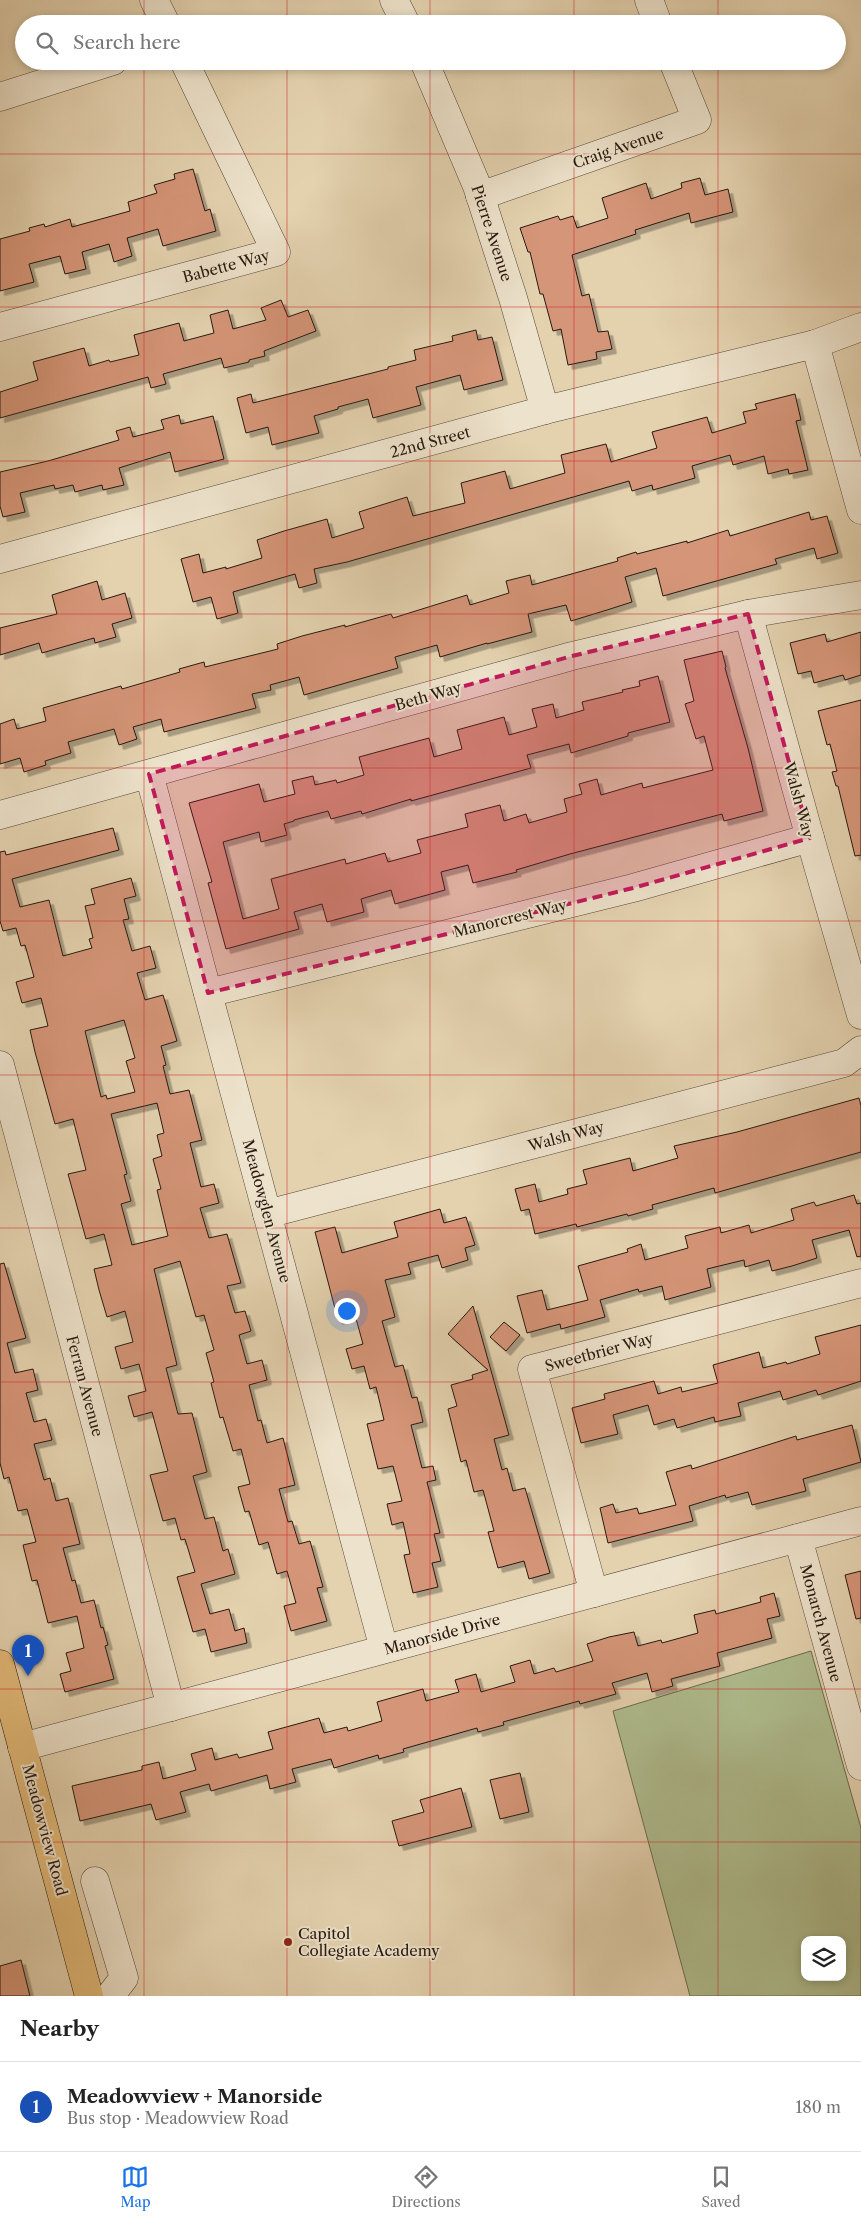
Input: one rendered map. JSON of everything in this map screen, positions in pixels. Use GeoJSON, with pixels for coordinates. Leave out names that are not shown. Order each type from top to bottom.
{"type":"FeatureCollection","features":[{"type":"Feature","properties":{"kind":"main road","name":"Meadowview Road"},"geometry":{"type":"LineString","coordinates":[[0,1664],[89,1996]]}},
{"type":"Feature","properties":{"kind":"street"},"geometry":{"type":"LineString","coordinates":[[154,0],[162,15]]}},
{"type":"Feature","properties":{"kind":"street"},"geometry":{"type":"LineString","coordinates":[[394,0],[402,15]]}},
{"type":"Feature","properties":{"kind":"street"},"geometry":{"type":"LineString","coordinates":[[649,0],[655,15]]}},
{"type":"Feature","properties":{"kind":"street"},"geometry":{"type":"LineString","coordinates":[[0,97],[85,70]]}},
{"type":"Feature","properties":{"kind":"street","name":"Babette Way"},"geometry":{"type":"LineString","coordinates":[[0,327],[276,252],[188,70]]}},
{"type":"Feature","properties":{"kind":"street","name":"Pierre Avenue"},"geometry":{"type":"LineString","coordinates":[[428,70],[451,121],[480,196],[513,298],[545,410]]}},
{"type":"Feature","properties":{"kind":"street","name":"Craig Avenue"},"geometry":{"type":"LineString","coordinates":[[480,196],[696,120],[677,70]]}},
{"type":"Feature","properties":{"kind":"street","name":"22nd Street"},"geometry":{"type":"LineString","coordinates":[[0,559],[545,410],[815,344],[861,327]]}},
{"type":"Feature","properties":{"kind":"street"},"geometry":{"type":"LineString","coordinates":[[815,344],[861,510]]}},
{"type":"Feature","properties":{"kind":"street","name":"Beth Way"},"geometry":{"type":"LineString","coordinates":[[0,815],[572,656],[748,614],[861,595]]}},
{"type":"Feature","properties":{"kind":"street","name":"Walsh Way"},"geometry":{"type":"LineString","coordinates":[[748,614],[861,1015]]}},
{"type":"Feature","properties":{"kind":"street","name":"Meadowglen Avenue"},"geometry":{"type":"LineString","coordinates":[[149,774],[384,1649]]}},
{"type":"Feature","properties":{"kind":"street","name":"Manorcrest Way"},"geometry":{"type":"LineString","coordinates":[[208,993],[623,890],[810,838]]}},
{"type":"Feature","properties":{"kind":"street","name":"Walsh Way"},"geometry":{"type":"LineString","coordinates":[[267,1214],[844,1063],[861,1050]]}},
{"type":"Feature","properties":{"kind":"street","name":"Ferran Avenue"},"geometry":{"type":"LineString","coordinates":[[0,1065],[171,1707]]}},
{"type":"Feature","properties":{"kind":"street","name":"Sweetbrier Way"},"geometry":{"type":"LineString","coordinates":[[594,1593],[532,1369],[861,1284]]}},
{"type":"Feature","properties":{"kind":"street","name":"Manorside Drive"},"geometry":{"type":"LineString","coordinates":[[22,1747],[861,1521]]}},
{"type":"Feature","properties":{"kind":"street","name":"Monarch Avenue"},"geometry":{"type":"LineString","coordinates":[[798,1538],[861,1766]]}},
{"type":"Feature","properties":{"kind":"street"},"geometry":{"type":"LineString","coordinates":[[95,1880],[124,1978],[110,1996]]}},
{"type":"Feature","properties":{"kind":"highlighted area"},"geometry":{"type":"Polygon","coordinates":[[[748,614],[810,838],[633,888],[208,993],[149,774],[572,656],[748,614]]]}},
{"type":"Feature","properties":{"kind":"green space"},"geometry":{"type":"Polygon","coordinates":[[[811,1651],[861,1828],[861,1996],[690,1996],[613,1711],[811,1651]]]}},
{"type":"Feature","properties":{"kind":"building"},"geometry":{"type":"Polygon","coordinates":[[[193,169],[205,211],[210,209],[216,231],[163,246],[158,229],[127,238],[132,256],[114,262],[109,244],[82,252],[86,269],[65,274],[60,256],[29,264],[34,282],[0,291],[0,239],[30,231],[29,228],[44,224],[45,227],[70,219],[72,227],[130,211],[128,202],[157,193],[154,185],[175,179],[174,174],[193,169]]]}},
{"type":"Feature","properties":{"kind":"building"},"geometry":{"type":"Polygon","coordinates":[[[700,178],[705,195],[728,189],[733,212],[691,223],[689,213],[635,230],[636,234],[572,255],[582,296],[589,294],[598,332],[608,331],[612,349],[596,352],[597,359],[568,365],[561,329],[553,331],[543,294],[540,294],[530,252],[528,252],[520,228],[558,216],[560,220],[573,216],[577,228],[608,218],[602,198],[646,183],[651,199],[682,188],[681,183],[700,178]]]}},
{"type":"Feature","properties":{"kind":"building"},"geometry":{"type":"Polygon","coordinates":[[[281,300],[288,317],[308,310],[316,331],[264,351],[265,356],[249,360],[249,362],[224,368],[221,358],[163,374],[166,384],[151,388],[148,377],[0,418],[0,392],[38,380],[33,362],[84,348],[89,366],[109,360],[110,362],[139,355],[134,335],[179,323],[184,341],[214,333],[210,315],[228,310],[233,329],[266,320],[261,308],[281,300]]]}},
{"type":"Feature","properties":{"kind":"building"},"geometry":{"type":"Polygon","coordinates":[[[476,330],[478,340],[492,337],[503,380],[464,390],[460,375],[416,387],[421,405],[373,418],[368,399],[338,407],[338,409],[314,416],[319,433],[272,445],[268,427],[246,433],[237,398],[251,394],[253,403],[388,369],[388,367],[416,360],[414,350],[453,341],[452,336],[476,330]]]}},
{"type":"Feature","properties":{"kind":"building"},"geometry":{"type":"Polygon","coordinates":[[[795,394],[801,420],[796,421],[808,470],[789,474],[788,469],[768,474],[764,456],[733,465],[730,455],[692,466],[695,478],[653,490],[652,485],[632,491],[629,481],[347,562],[314,569],[317,583],[299,588],[295,574],[233,592],[238,613],[217,619],[211,597],[193,602],[181,559],[199,554],[203,573],[226,567],[226,569],[262,558],[257,540],[284,531],[327,519],[332,538],[364,528],[359,512],[407,497],[413,516],[465,503],[461,483],[505,471],[510,489],[565,473],[561,455],[606,444],[611,462],[657,448],[652,432],[707,417],[712,433],[746,423],[743,412],[757,409],[755,404],[795,394]]]}},
{"type":"Feature","properties":{"kind":"building"},"geometry":{"type":"Polygon","coordinates":[[[179,415],[181,424],[213,416],[224,459],[175,472],[170,452],[119,468],[124,485],[103,490],[102,485],[75,492],[73,485],[55,489],[54,485],[20,493],[25,512],[3,517],[0,506],[0,472],[48,461],[119,440],[116,431],[130,427],[133,437],[164,429],[161,420],[179,415]]]}},
{"type":"Feature","properties":{"kind":"building"},"geometry":{"type":"Polygon","coordinates":[[[809,512],[811,520],[827,516],[838,553],[817,559],[814,548],[775,559],[777,564],[663,596],[656,568],[625,577],[632,602],[571,621],[566,605],[528,614],[532,632],[440,657],[437,645],[395,657],[398,668],[304,695],[299,677],[270,685],[271,690],[252,694],[256,708],[164,732],[161,719],[133,727],[137,739],[119,745],[114,729],[68,742],[71,753],[45,761],[46,765],[24,772],[20,758],[0,764],[0,724],[14,719],[17,729],[46,721],[43,708],[121,686],[122,689],[180,672],[179,669],[204,662],[205,667],[278,649],[277,644],[302,636],[345,625],[345,627],[391,614],[393,618],[467,595],[470,605],[509,593],[506,581],[530,575],[532,585],[618,561],[617,558],[636,552],[637,554],[687,541],[687,543],[728,530],[730,536],[809,512]]]}},
{"type":"Feature","properties":{"kind":"building"},"geometry":{"type":"Polygon","coordinates":[[[97,581],[102,600],[125,593],[132,618],[112,624],[116,637],[95,643],[94,638],[42,653],[39,643],[0,655],[0,628],[57,614],[52,595],[97,581]]]}},
{"type":"Feature","properties":{"kind":"building"},"geometry":{"type":"Polygon","coordinates":[[[861,632],[861,675],[845,680],[843,675],[814,683],[811,671],[798,674],[790,643],[825,634],[827,642],[861,632]]]}},
{"type":"Feature","properties":{"kind":"building"},"geometry":{"type":"Polygon","coordinates":[[[722,651],[763,811],[724,821],[722,814],[570,854],[516,870],[517,872],[473,883],[468,865],[441,872],[445,890],[395,904],[391,890],[361,899],[364,912],[327,922],[322,904],[294,912],[299,929],[226,949],[208,883],[212,882],[189,803],[259,784],[264,802],[295,794],[292,781],[313,776],[315,785],[336,780],[337,783],[364,775],[359,757],[429,738],[434,757],[462,749],[457,730],[504,717],[509,735],[537,727],[532,709],[553,704],[556,718],[584,710],[582,702],[623,692],[622,690],[640,686],[639,681],[658,676],[670,722],[628,733],[628,736],[571,753],[569,744],[527,755],[531,768],[411,801],[411,799],[362,814],[361,811],[331,819],[328,811],[294,820],[284,824],[287,835],[261,842],[259,832],[223,842],[243,919],[279,909],[271,879],[345,859],[346,864],[385,853],[388,862],[421,853],[417,840],[468,827],[465,814],[500,805],[504,821],[526,814],[529,823],[567,812],[564,799],[582,794],[579,784],[597,779],[601,795],[642,783],[643,788],[713,770],[704,736],[696,739],[685,704],[694,701],[684,660],[722,651]]]}},
{"type":"Feature","properties":{"kind":"building"},"geometry":{"type":"Polygon","coordinates":[[[861,700],[861,855],[855,856],[838,786],[836,786],[832,772],[837,771],[830,744],[827,745],[818,711],[861,700]]]}},
{"type":"Feature","properties":{"kind":"building"},"geometry":{"type":"Polygon","coordinates":[[[113,828],[119,850],[12,879],[20,907],[49,900],[63,956],[92,948],[89,939],[93,938],[85,906],[95,904],[91,889],[131,878],[136,896],[124,899],[129,919],[123,920],[132,951],[150,946],[156,968],[137,973],[145,1000],[163,995],[177,1041],[161,1046],[166,1065],[163,1066],[170,1094],[189,1090],[202,1140],[190,1143],[201,1187],[214,1184],[219,1203],[200,1208],[209,1238],[227,1234],[241,1283],[227,1286],[235,1313],[245,1311],[251,1331],[239,1335],[247,1364],[262,1360],[267,1380],[249,1385],[258,1421],[261,1420],[267,1443],[283,1438],[295,1485],[279,1489],[288,1522],[292,1521],[299,1544],[310,1541],[323,1587],[317,1588],[327,1621],[291,1631],[284,1606],[296,1603],[287,1571],[277,1574],[268,1542],[259,1545],[249,1511],[245,1512],[238,1487],[250,1484],[241,1449],[233,1451],[223,1417],[220,1418],[211,1383],[214,1382],[206,1353],[214,1350],[204,1315],[196,1317],[180,1261],[154,1269],[177,1365],[166,1368],[178,1414],[192,1413],[207,1472],[193,1476],[205,1519],[214,1517],[223,1551],[228,1549],[235,1574],[201,1584],[210,1614],[229,1609],[235,1631],[244,1628],[247,1643],[211,1652],[205,1629],[193,1632],[177,1577],[195,1572],[185,1539],[181,1540],[175,1518],[163,1521],[150,1475],[168,1471],[152,1412],[134,1417],[128,1396],[146,1391],[139,1364],[121,1369],[115,1347],[133,1342],[125,1311],[107,1317],[94,1269],[112,1265],[104,1234],[86,1239],[68,1174],[86,1170],[73,1119],[55,1124],[35,1052],[30,1030],[48,1026],[41,998],[22,1003],[16,982],[34,977],[25,945],[21,946],[16,928],[3,931],[0,921],[0,852],[5,851],[6,855],[113,828]],[[124,1020],[85,1031],[101,1097],[106,1095],[107,1099],[135,1092],[126,1061],[135,1058],[124,1020]],[[157,1103],[111,1114],[127,1174],[124,1175],[131,1201],[121,1204],[132,1245],[168,1236],[157,1190],[161,1189],[153,1159],[162,1156],[157,1135],[164,1133],[157,1103]]]}},
{"type":"Feature","properties":{"kind":"building"},"geometry":{"type":"Polygon","coordinates":[[[859,1098],[861,1106],[861,1152],[715,1193],[714,1188],[652,1205],[653,1209],[577,1227],[576,1224],[535,1234],[529,1209],[521,1211],[515,1189],[535,1184],[539,1202],[568,1194],[567,1189],[587,1184],[583,1170],[630,1158],[633,1171],[678,1158],[674,1146],[737,1132],[859,1098]]]}},
{"type":"Feature","properties":{"kind":"building"},"geometry":{"type":"Polygon","coordinates":[[[854,1195],[857,1204],[861,1203],[861,1256],[857,1257],[849,1230],[812,1240],[817,1258],[792,1266],[772,1271],[769,1260],[745,1267],[744,1260],[707,1269],[711,1287],[665,1300],[662,1286],[639,1292],[638,1289],[600,1300],[605,1317],[561,1329],[560,1324],[527,1333],[517,1296],[542,1290],[547,1310],[588,1300],[578,1266],[628,1252],[627,1249],[641,1244],[645,1260],[688,1248],[685,1236],[720,1227],[721,1233],[749,1225],[751,1233],[794,1220],[791,1209],[814,1202],[816,1206],[854,1195]]]}},
{"type":"Feature","properties":{"kind":"building"},"geometry":{"type":"Polygon","coordinates":[[[440,1209],[444,1223],[466,1217],[475,1245],[465,1248],[468,1260],[442,1268],[438,1255],[408,1263],[411,1274],[385,1280],[395,1317],[382,1321],[395,1367],[403,1365],[412,1398],[417,1397],[423,1422],[411,1425],[422,1468],[433,1466],[436,1480],[427,1482],[440,1533],[434,1534],[441,1561],[432,1563],[438,1587],[413,1593],[404,1555],[410,1554],[403,1522],[392,1525],[387,1504],[402,1501],[393,1466],[378,1469],[367,1424],[384,1420],[376,1387],[370,1389],[364,1366],[352,1369],[346,1349],[363,1344],[355,1315],[338,1320],[315,1232],[335,1227],[342,1253],[398,1237],[394,1222],[440,1209]]]}},
{"type":"Feature","properties":{"kind":"building"},"geometry":{"type":"Polygon","coordinates":[[[4,1263],[26,1338],[7,1343],[15,1373],[33,1369],[38,1390],[26,1393],[34,1422],[46,1419],[52,1440],[34,1444],[44,1480],[50,1478],[56,1501],[68,1498],[80,1544],[63,1548],[72,1581],[75,1580],[81,1603],[94,1600],[101,1628],[103,1627],[108,1645],[105,1646],[114,1679],[65,1692],[60,1674],[71,1671],[66,1653],[84,1648],[77,1616],[48,1623],[37,1580],[32,1581],[23,1545],[36,1542],[27,1509],[18,1511],[9,1477],[4,1479],[0,1463],[0,1264],[4,1263]]]}},
{"type":"Feature","properties":{"kind":"building"},"geometry":{"type":"Polygon","coordinates":[[[473,1306],[509,1435],[494,1439],[502,1470],[507,1468],[513,1491],[525,1488],[550,1573],[529,1579],[524,1561],[498,1568],[488,1532],[494,1531],[483,1490],[474,1492],[466,1460],[461,1462],[448,1409],[457,1406],[451,1385],[473,1379],[472,1375],[488,1370],[448,1334],[473,1306]]]}},
{"type":"Feature","properties":{"kind":"building"},"geometry":{"type":"Polygon","coordinates":[[[504,1322],[520,1335],[506,1351],[490,1337],[504,1322]]]}},
{"type":"Feature","properties":{"kind":"building"},"geometry":{"type":"Polygon","coordinates":[[[861,1325],[861,1381],[818,1395],[816,1390],[783,1400],[780,1391],[738,1403],[741,1416],[715,1422],[714,1417],[677,1428],[674,1419],[654,1425],[648,1405],[613,1415],[618,1434],[581,1443],[572,1408],[605,1399],[604,1394],[654,1381],[658,1394],[681,1387],[682,1392],[718,1383],[713,1365],[759,1352],[763,1368],[786,1362],[787,1364],[820,1354],[815,1337],[861,1325]]]}},
{"type":"Feature","properties":{"kind":"building"},"geometry":{"type":"Polygon","coordinates":[[[852,1425],[861,1462],[803,1479],[806,1491],[752,1505],[748,1492],[726,1498],[725,1495],[689,1506],[693,1521],[608,1543],[600,1508],[613,1504],[616,1513],[637,1508],[639,1514],[676,1505],[666,1472],[691,1465],[692,1469],[796,1436],[797,1440],[852,1425]]]}},
{"type":"Feature","properties":{"kind":"building"},"geometry":{"type":"Polygon","coordinates":[[[861,1571],[861,1618],[856,1619],[845,1575],[861,1571]]]}},
{"type":"Feature","properties":{"kind":"building"},"geometry":{"type":"Polygon","coordinates":[[[774,1593],[780,1616],[767,1619],[772,1638],[717,1653],[720,1666],[671,1679],[673,1686],[652,1692],[647,1673],[612,1683],[616,1694],[580,1704],[579,1701],[503,1722],[504,1725],[478,1732],[477,1728],[403,1749],[404,1752],[379,1759],[378,1755],[334,1768],[331,1759],[292,1769],[296,1782],[270,1789],[267,1775],[211,1791],[209,1784],[180,1792],[186,1812],[156,1820],[151,1804],[80,1821],[72,1786],[142,1770],[142,1766],[159,1762],[163,1779],[196,1770],[191,1754],[212,1748],[215,1760],[237,1754],[239,1758],[273,1749],[268,1732],[319,1718],[324,1733],[347,1727],[348,1731],[382,1721],[377,1702],[423,1689],[426,1701],[459,1692],[455,1680],[476,1674],[481,1692],[515,1682],[510,1666],[530,1660],[534,1674],[554,1668],[556,1672],[593,1661],[587,1644],[609,1637],[634,1632],[638,1646],[661,1640],[662,1643],[698,1633],[694,1615],[715,1610],[716,1614],[761,1602],[760,1597],[774,1593]]]}},
{"type":"Feature","properties":{"kind":"building"},"geometry":{"type":"Polygon","coordinates":[[[520,1773],[529,1812],[500,1819],[490,1780],[520,1773]]]}},
{"type":"Feature","properties":{"kind":"building"},"geometry":{"type":"Polygon","coordinates":[[[461,1788],[472,1827],[399,1846],[392,1821],[424,1812],[420,1800],[461,1788]]]}},
{"type":"Feature","properties":{"kind":"building"},"geometry":{"type":"Polygon","coordinates":[[[21,1960],[30,1996],[0,1996],[0,1966],[21,1960]]]}},
{"type":"Feature","properties":{"kind":"place","name":"Meadowview + Manorside"},"geometry":{"type":"Point","coordinates":[28,1676]}},
{"type":"Feature","properties":{"kind":"place","name":"Capitol Collegiate Academy"},"geometry":{"type":"Point","coordinates":[288,1942]}}]}
